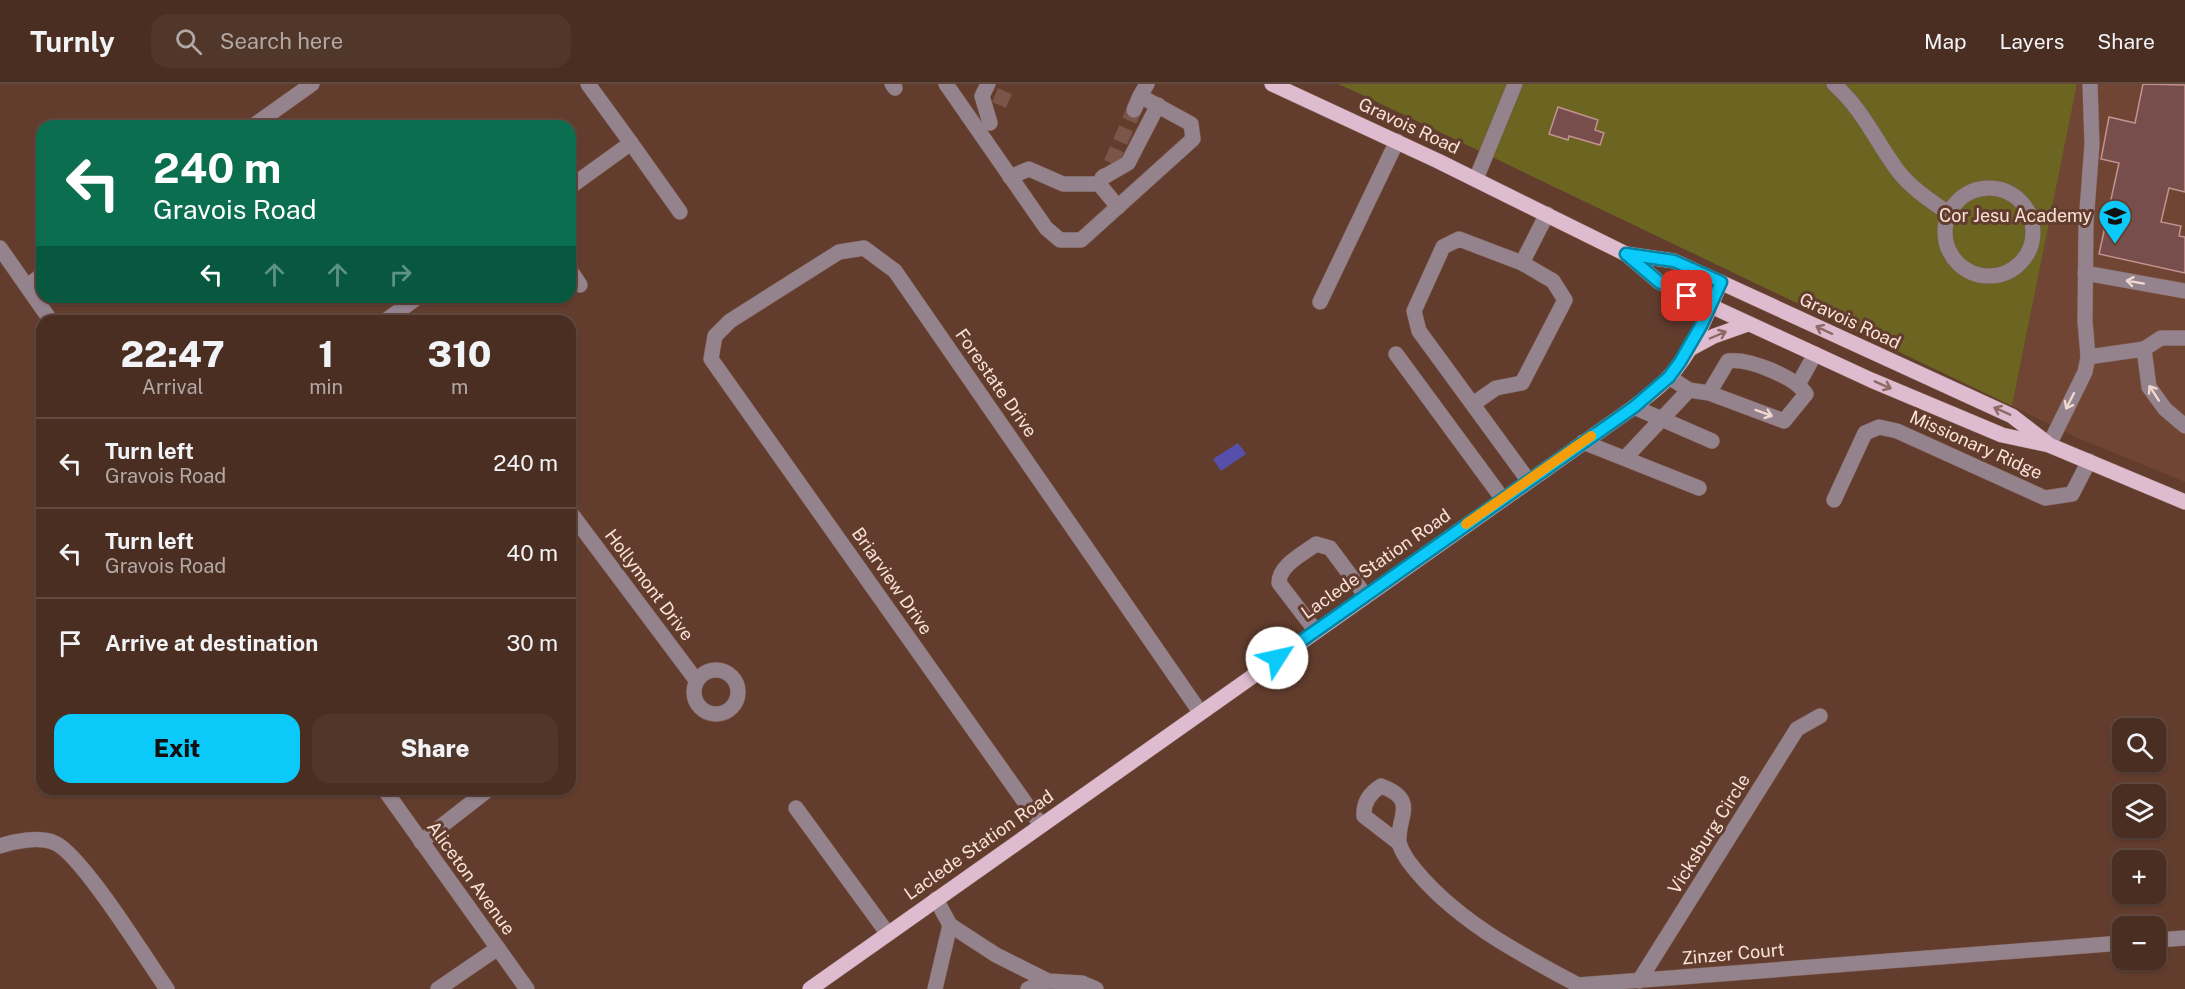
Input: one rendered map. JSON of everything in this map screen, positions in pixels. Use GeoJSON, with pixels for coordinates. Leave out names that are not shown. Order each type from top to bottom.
{"type":"FeatureCollection","features":[{"type":"Feature","properties":{"kind":"main road","name":"Gravois Road"},"geometry":{"type":"LineString","coordinates":[[1272,84],[1547,214],[1626,254],[1659,282],[1748,324],[2002,435],[2049,445],[2185,502]]}},
{"type":"Feature","properties":{"kind":"main road","name":"Gravois Road"},"geometry":{"type":"LineString","coordinates":[[1626,254],[1674,261],[1721,282],[2012,416],[2049,445]]}},
{"type":"Feature","properties":{"kind":"main road","name":"Laclede Station Road"},"geometry":{"type":"LineString","coordinates":[[810,989],[1315,630],[1634,407],[1669,377],[1688,350],[1721,282]]}},
{"type":"Feature","properties":{"kind":"main road"},"geometry":{"type":"LineString","coordinates":[[1688,350],[1714,336],[1748,324]]}},
{"type":"Feature","properties":{"kind":"street"},"geometry":{"type":"LineString","coordinates":[[261,120],[312,84]]}},
{"type":"Feature","properties":{"kind":"street"},"geometry":{"type":"LineString","coordinates":[[588,84],[680,212]]}},
{"type":"Feature","properties":{"kind":"street"},"geometry":{"type":"LineString","coordinates":[[946,84],[986,130],[1010,177],[1046,228],[1060,240],[1081,240],[1193,139],[1191,124],[1140,97]]}},
{"type":"Feature","properties":{"kind":"street"},"geometry":{"type":"LineString","coordinates":[[986,130],[982,96],[988,84]]}},
{"type":"Feature","properties":{"kind":"street"},"geometry":{"type":"LineString","coordinates":[[1476,179],[1515,84]]}},
{"type":"Feature","properties":{"kind":"street"},"geometry":{"type":"LineString","coordinates":[[1834,84],[1849,98],[1873,129],[1898,171],[1915,189],[1948,213]]}},
{"type":"Feature","properties":{"kind":"street"},"geometry":{"type":"LineString","coordinates":[[2049,445],[2085,372],[2088,357],[2085,273],[2092,144],[2090,84]]}},
{"type":"Feature","properties":{"kind":"street"},"geometry":{"type":"LineString","coordinates":[[986,130],[999,105]]}},
{"type":"Feature","properties":{"kind":"street"},"geometry":{"type":"LineString","coordinates":[[1010,177],[1029,169],[1062,184],[1101,181],[1128,163],[1158,105]]}},
{"type":"Feature","properties":{"kind":"street"},"geometry":{"type":"LineString","coordinates":[[1320,302],[1396,141]]}},
{"type":"Feature","properties":{"kind":"street"},"geometry":{"type":"LineString","coordinates":[[576,183],[631,143]]}},
{"type":"Feature","properties":{"kind":"street"},"geometry":{"type":"LineString","coordinates":[[1101,181],[1110,163]]}},
{"type":"Feature","properties":{"kind":"street"},"geometry":{"type":"LineString","coordinates":[[1101,181],[1118,207]]}},
{"type":"Feature","properties":{"kind":"street"},"geometry":{"type":"LineString","coordinates":[[1982,188],[1997,188],[2011,193],[2022,202],[2032,221],[2032,243],[2027,257],[2017,267],[2004,274],[1989,277],[1968,271],[1952,256],[1946,243],[1944,228],[1948,213],[1956,201],[1968,192],[1982,188]]}},
{"type":"Feature","properties":{"kind":"street"},"geometry":{"type":"LineString","coordinates":[[1522,263],[1547,214]]}},
{"type":"Feature","properties":{"kind":"street"},"geometry":{"type":"LineString","coordinates":[[1473,404],[1496,388],[1522,383],[1565,300],[1553,281],[1522,263],[1459,239],[1443,247],[1414,311],[1419,331],[1528,480]]}},
{"type":"Feature","properties":{"kind":"street"},"geometry":{"type":"LineString","coordinates":[[0,248],[36,299]]}},
{"type":"Feature","properties":{"kind":"street","name":"Forestate Drive"},"geometry":{"type":"LineString","coordinates":[[711,359],[715,336],[730,321],[839,252],[864,248],[880,258],[895,271],[1200,712]]}},
{"type":"Feature","properties":{"kind":"street"},"geometry":{"type":"LineString","coordinates":[[2085,273],[2185,291]]}},
{"type":"Feature","properties":{"kind":"street"},"geometry":{"type":"LineString","coordinates":[[27,286],[36,279]]}},
{"type":"Feature","properties":{"kind":"street"},"geometry":{"type":"LineString","coordinates":[[576,279],[580,285]]}},
{"type":"Feature","properties":{"kind":"street"},"geometry":{"type":"LineString","coordinates":[[393,315],[410,303]]}},
{"type":"Feature","properties":{"kind":"street"},"geometry":{"type":"LineString","coordinates":[[2088,357],[2144,349],[2161,338],[2185,338]]}},
{"type":"Feature","properties":{"kind":"street"},"geometry":{"type":"LineString","coordinates":[[2144,349],[2149,387],[2165,409],[2185,426]]}},
{"type":"Feature","properties":{"kind":"street"},"geometry":{"type":"LineString","coordinates":[[1396,354],[1502,498]]}},
{"type":"Feature","properties":{"kind":"street"},"geometry":{"type":"LineString","coordinates":[[1799,383],[1815,354]]}},
{"type":"Feature","properties":{"kind":"street","name":"Briarview Drive"},"geometry":{"type":"LineString","coordinates":[[711,359],[1041,825]]}},
{"type":"Feature","properties":{"kind":"street"},"geometry":{"type":"LineString","coordinates":[[1669,377],[1689,390],[1708,393],[1784,421],[1806,394],[1799,383],[1741,359],[1728,360],[1708,393]]}},
{"type":"Feature","properties":{"kind":"street"},"geometry":{"type":"LineString","coordinates":[[1625,458],[1660,418],[1689,390]]}},
{"type":"Feature","properties":{"kind":"street"},"geometry":{"type":"LineString","coordinates":[[1634,407],[1712,441]]}},
{"type":"Feature","properties":{"kind":"street","name":"Missionary Ridge"},"geometry":{"type":"LineString","coordinates":[[1834,500],[1865,433],[1879,427],[1897,431],[2045,498],[2072,494],[2089,461]]}},
{"type":"Feature","properties":{"kind":"street"},"geometry":{"type":"LineString","coordinates":[[1583,442],[1699,488]]}},
{"type":"Feature","properties":{"kind":"street","name":"Hollymont Drive"},"geometry":{"type":"LineString","coordinates":[[576,520],[696,681]]}},
{"type":"Feature","properties":{"kind":"street"},"geometry":{"type":"LineString","coordinates":[[1315,630],[1280,583],[1279,578],[1285,568],[1316,544],[1330,548],[1365,595]]}},
{"type":"Feature","properties":{"kind":"street","name":"Vicksburg Circle"},"geometry":{"type":"LineString","coordinates":[[1639,981],[1797,729],[1820,716]]}},
{"type":"Feature","properties":{"kind":"street","name":"Aliceton Avenue"},"geometry":{"type":"LineString","coordinates":[[388,795],[527,989]]}},
{"type":"Feature","properties":{"kind":"street"},"geometry":{"type":"LineString","coordinates":[[421,842],[481,795]]}},
{"type":"Feature","properties":{"kind":"street"},"geometry":{"type":"LineString","coordinates":[[796,808],[888,934]]}},
{"type":"Feature","properties":{"kind":"street"},"geometry":{"type":"LineString","coordinates":[[0,846],[40,839],[55,843],[67,851],[88,875],[167,989]]}},
{"type":"Feature","properties":{"kind":"street","name":"Zinzer Court"},"geometry":{"type":"LineString","coordinates":[[1399,843],[1408,861],[1431,888],[1470,920],[1519,954],[1578,986],[2112,944]]}},
{"type":"Feature","properties":{"kind":"street"},"geometry":{"type":"LineString","coordinates":[[936,899],[950,926],[996,956],[1048,981],[1082,983],[1096,989]]}},
{"type":"Feature","properties":{"kind":"street"},"geometry":{"type":"LineString","coordinates":[[935,989],[950,926]]}},
{"type":"Feature","properties":{"kind":"street"},"geometry":{"type":"LineString","coordinates":[[2166,939],[2185,938]]}},
{"type":"Feature","properties":{"kind":"street"},"geometry":{"type":"LineString","coordinates":[[438,989],[498,948]]}},
{"type":"Feature","properties":{"kind":"street"},"geometry":{"type":"LineString","coordinates":[[1028,989],[1048,981]]}},
{"type":"Feature","properties":{"kind":"shaded area"},"geometry":{"type":"Polygon","coordinates":[[[1338,84],[2077,84],[2012,406],[1356,92],[1338,84]]]}},
{"type":"Feature","properties":{"kind":"shaded area","name":"Cor Jesu Academy"},"geometry":{"type":"Polygon","coordinates":[[[2077,84],[2185,84],[2185,482],[2078,438],[2012,406],[2077,84]]]}},
{"type":"Feature","properties":{"kind":"shaded area"},"geometry":{"type":"Polygon","coordinates":[[[1238,443],[1246,454],[1221,471],[1213,459],[1238,443]]]}},
{"type":"Feature","properties":{"kind":"building","name":"Cor Jesu Academy"},"geometry":{"type":"Polygon","coordinates":[[[2143,84],[2185,85],[2185,192],[2169,188],[2161,222],[2181,226],[2179,236],[2185,237],[2185,273],[2099,254],[2119,163],[2101,159],[2109,117],[2135,123],[2143,84]]]}},
{"type":"Feature","properties":{"kind":"building"},"geometry":{"type":"Polygon","coordinates":[[[1558,107],[1598,120],[1595,130],[1604,133],[1600,145],[1569,136],[1568,140],[1549,134],[1558,107]]]}},
{"type":"Feature","properties":{"kind":"tunnel"},"geometry":{"type":"LineString","coordinates":[[999,105],[1008,84]]}},
{"type":"Feature","properties":{"kind":"tunnel"},"geometry":{"type":"LineString","coordinates":[[1111,163],[1134,110]]}},
{"type":"Feature","properties":{"kind":"slow traffic"},"geometry":{"type":"LineString","coordinates":[[1466,524],[1591,436]]}},
{"type":"Feature","properties":{"kind":"place","name":"Cor Jesu Academy"},"geometry":{"type":"Point","coordinates":[2115,245]}},
{"type":"Feature","properties":{"kind":"route"},"geometry":{"type":"LineString","coordinates":[[1277,658],[1634,407],[1669,377],[1688,350],[1721,282],[1674,261],[1626,254],[1659,282],[1687,296]]}}]}
